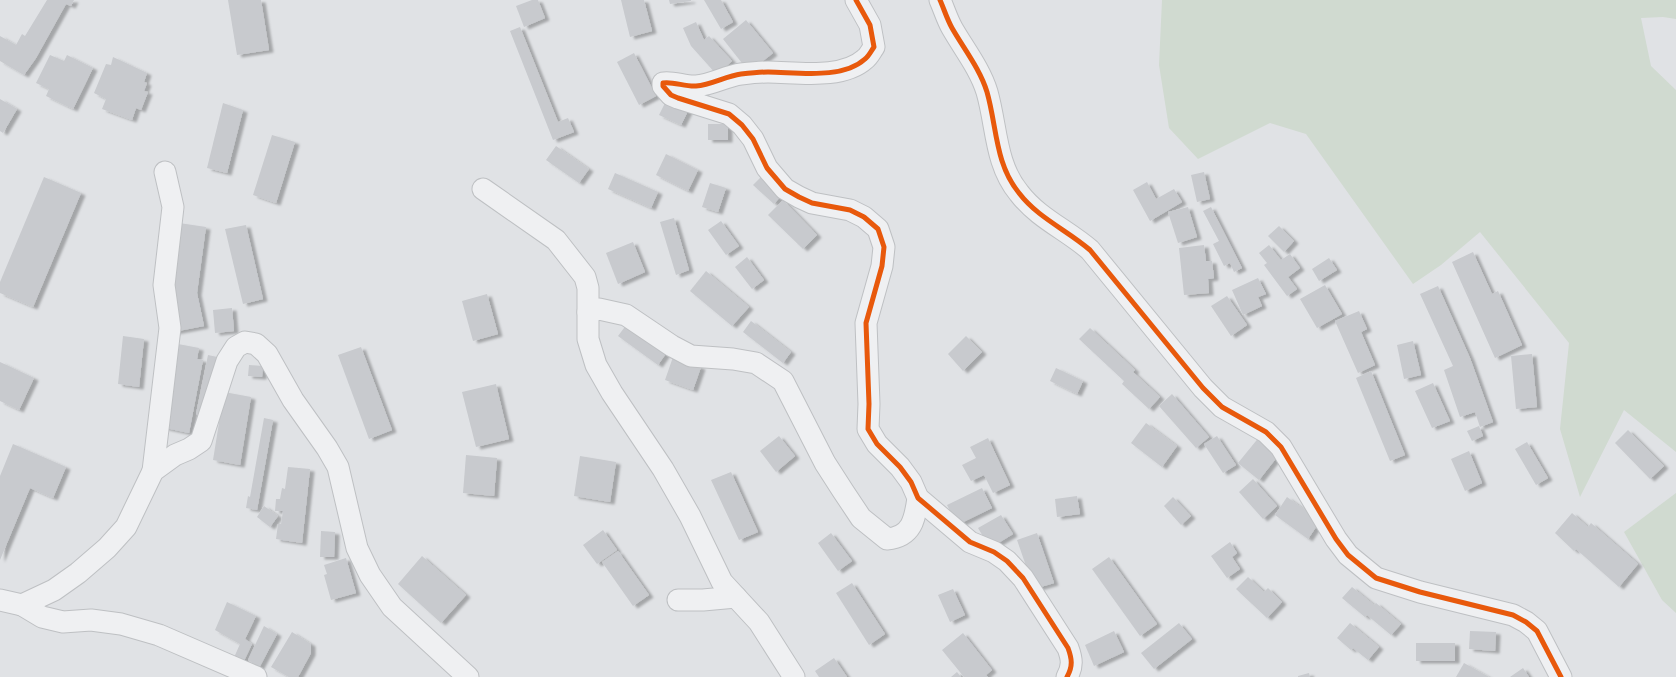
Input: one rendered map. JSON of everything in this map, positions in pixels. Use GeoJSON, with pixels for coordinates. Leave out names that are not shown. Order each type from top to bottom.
{"type":"FeatureCollection","features":[{"type":"Feature","properties":{"kind":"street"},"geometry":{"type":"LineString","coordinates":[[856,0],[870,25],[874,47],[866,59],[853,66],[828,72],[767,72],[738,74],[696,86],[666,82],[663,86],[671,95],[730,114],[742,124],[752,139],[767,168],[785,189],[799,198],[850,210],[864,216],[878,229],[884,247],[882,266],[866,323],[869,404],[868,429],[877,444],[900,467],[911,482],[918,498],[970,542],[994,552],[1007,561],[1023,578],[1068,648],[1072,660],[1067,677]]}},
{"type":"Feature","properties":{"kind":"street"},"geometry":{"type":"LineString","coordinates":[[940,0],[951,26],[973,62],[987,91],[999,153],[1008,179],[1019,194],[1038,213],[1078,239],[1090,250],[1203,388],[1222,407],[1266,432],[1280,447],[1336,539],[1348,555],[1376,578],[1420,592],[1513,615],[1526,622],[1537,631],[1560,677]]}},
{"type":"Feature","properties":{"kind":"street"},"geometry":{"type":"LineString","coordinates":[[22,605],[54,590],[78,573],[107,548],[126,527],[153,471],[170,328],[164,285],[173,207],[164,172]]}},
{"type":"Feature","properties":{"kind":"street"},"geometry":{"type":"LineString","coordinates":[[483,189],[556,240],[585,278],[588,288],[588,340],[596,365],[612,393],[663,469],[690,516],[722,582],[759,622],[794,677]]}},
{"type":"Feature","properties":{"kind":"street"},"geometry":{"type":"LineString","coordinates":[[588,312],[599,309],[626,315],[672,346],[691,356],[733,359],[756,363],[783,381],[825,463],[843,491],[861,518],[887,539],[898,538],[908,530],[915,516],[918,498]]}},
{"type":"Feature","properties":{"kind":"street"},"geometry":{"type":"LineString","coordinates":[[153,471],[175,455],[189,449],[201,441],[227,361],[236,347],[245,342],[256,344],[267,354],[293,400],[327,448],[338,467],[357,548],[370,576],[392,607],[468,677]]}},
{"type":"Feature","properties":{"kind":"street"},"geometry":{"type":"LineString","coordinates":[[678,600],[703,600],[736,597]]}},
{"type":"Feature","properties":{"kind":"street"},"geometry":{"type":"LineString","coordinates":[[0,600],[22,605],[42,617],[63,622],[91,620],[121,624],[159,636],[256,677]]}},
{"type":"Feature","properties":{"kind":"shaded area"},"geometry":{"type":"Polygon","coordinates":[[[1162,0],[1676,0],[1676,19],[1663,17],[1641,18],[1651,66],[1676,90],[1676,452],[1624,410],[1580,497],[1560,429],[1569,343],[1480,232],[1441,265],[1413,284],[1306,134],[1270,123],[1198,159],[1169,128],[1159,65],[1162,0]]]}},
{"type":"Feature","properties":{"kind":"shaded area"},"geometry":{"type":"Polygon","coordinates":[[[1676,493],[1676,613],[1662,600],[1624,532],[1676,493]]]}},
{"type":"Feature","properties":{"kind":"building"},"geometry":{"type":"Polygon","coordinates":[[[47,0],[74,0],[71,6],[66,4],[36,58],[24,75],[0,61],[0,36],[16,45],[22,34],[25,36],[47,0]]]}},
{"type":"Feature","properties":{"kind":"building"},"geometry":{"type":"Polygon","coordinates":[[[228,0],[261,0],[269,50],[237,55],[228,0]]]}},
{"type":"Feature","properties":{"kind":"building"},"geometry":{"type":"Polygon","coordinates":[[[532,0],[538,0],[545,18],[524,27],[516,6],[532,0]]]}},
{"type":"Feature","properties":{"kind":"building"},"geometry":{"type":"Polygon","coordinates":[[[621,0],[644,0],[652,31],[630,37],[621,0]]]}},
{"type":"Feature","properties":{"kind":"building"},"geometry":{"type":"Polygon","coordinates":[[[669,0],[691,0],[691,1],[670,4],[669,0]]]}},
{"type":"Feature","properties":{"kind":"building"},"geometry":{"type":"Polygon","coordinates":[[[704,0],[721,0],[733,22],[721,29],[704,0]]]}},
{"type":"Feature","properties":{"kind":"building"},"geometry":{"type":"Polygon","coordinates":[[[746,20],[773,53],[749,72],[723,39],[746,20]]]}},
{"type":"Feature","properties":{"kind":"building"},"geometry":{"type":"Polygon","coordinates":[[[696,22],[704,40],[709,36],[732,61],[717,75],[691,46],[683,28],[696,22]]]}},
{"type":"Feature","properties":{"kind":"building"},"geometry":{"type":"Polygon","coordinates":[[[520,27],[558,122],[568,118],[574,132],[553,140],[510,31],[520,27]]]}},
{"type":"Feature","properties":{"kind":"building"},"geometry":{"type":"Polygon","coordinates":[[[634,53],[656,96],[639,105],[617,62],[634,53]]]}},
{"type":"Feature","properties":{"kind":"building"},"geometry":{"type":"Polygon","coordinates":[[[50,55],[64,61],[67,55],[93,68],[73,109],[46,96],[49,89],[36,83],[50,55]]]}},
{"type":"Feature","properties":{"kind":"building"},"geometry":{"type":"Polygon","coordinates":[[[113,57],[147,73],[144,82],[147,83],[144,91],[148,92],[141,110],[136,108],[132,120],[102,109],[106,99],[94,93],[106,64],[111,65],[113,57]]]}},
{"type":"Feature","properties":{"kind":"building"},"geometry":{"type":"Polygon","coordinates":[[[668,97],[690,107],[681,125],[659,115],[668,97]]]}},
{"type":"Feature","properties":{"kind":"building"},"geometry":{"type":"Polygon","coordinates":[[[0,99],[17,109],[3,133],[0,131],[0,99]]]}},
{"type":"Feature","properties":{"kind":"building"},"geometry":{"type":"Polygon","coordinates":[[[223,103],[243,110],[227,173],[207,168],[223,103]]]}},
{"type":"Feature","properties":{"kind":"building"},"geometry":{"type":"Polygon","coordinates":[[[708,124],[728,124],[728,140],[708,140],[708,124]]]}},
{"type":"Feature","properties":{"kind":"building"},"geometry":{"type":"Polygon","coordinates":[[[272,135],[295,142],[276,203],[253,195],[272,135]]]}},
{"type":"Feature","properties":{"kind":"building"},"geometry":{"type":"Polygon","coordinates":[[[556,146],[589,169],[579,183],[546,160],[556,146]]]}},
{"type":"Feature","properties":{"kind":"building"},"geometry":{"type":"Polygon","coordinates":[[[666,154],[698,170],[688,191],[656,175],[666,154]]]}},
{"type":"Feature","properties":{"kind":"building"},"geometry":{"type":"Polygon","coordinates":[[[1204,172],[1210,199],[1197,202],[1191,175],[1204,172]]]}},
{"type":"Feature","properties":{"kind":"building"},"geometry":{"type":"Polygon","coordinates":[[[615,173],[658,192],[651,208],[608,189],[615,173]]]}},
{"type":"Feature","properties":{"kind":"building"},"geometry":{"type":"Polygon","coordinates":[[[765,173],[785,191],[774,204],[753,185],[765,173]]]}},
{"type":"Feature","properties":{"kind":"building"},"geometry":{"type":"Polygon","coordinates":[[[44,177],[81,193],[33,307],[0,293],[0,282],[44,177]]]}},
{"type":"Feature","properties":{"kind":"building"},"geometry":{"type":"Polygon","coordinates":[[[1147,182],[1156,199],[1174,189],[1182,202],[1150,221],[1133,190],[1147,182]]]}},
{"type":"Feature","properties":{"kind":"building"},"geometry":{"type":"Polygon","coordinates":[[[710,183],[726,188],[718,212],[702,207],[710,183]]]}},
{"type":"Feature","properties":{"kind":"building"},"geometry":{"type":"Polygon","coordinates":[[[783,200],[817,235],[803,249],[768,215],[783,200]]]}},
{"type":"Feature","properties":{"kind":"building"},"geometry":{"type":"Polygon","coordinates":[[[1188,207],[1197,237],[1178,243],[1168,212],[1188,207]]]}},
{"type":"Feature","properties":{"kind":"building"},"geometry":{"type":"Polygon","coordinates":[[[1211,207],[1242,268],[1234,272],[1230,263],[1224,266],[1213,244],[1219,241],[1203,211],[1211,207]]]}},
{"type":"Feature","properties":{"kind":"building"},"geometry":{"type":"Polygon","coordinates":[[[674,218],[689,270],[676,275],[660,222],[674,218]]]}},
{"type":"Feature","properties":{"kind":"building"},"geometry":{"type":"Polygon","coordinates":[[[721,221],[739,246],[726,255],[708,230],[721,221]]]}},
{"type":"Feature","properties":{"kind":"building"},"geometry":{"type":"Polygon","coordinates":[[[179,223],[206,227],[197,293],[204,326],[173,332],[167,299],[179,223]]]}},
{"type":"Feature","properties":{"kind":"building"},"geometry":{"type":"Polygon","coordinates":[[[246,225],[263,299],[243,304],[225,229],[246,225]]]}},
{"type":"Feature","properties":{"kind":"building"},"geometry":{"type":"Polygon","coordinates":[[[1279,226],[1294,241],[1284,252],[1268,236],[1279,226]]]}},
{"type":"Feature","properties":{"kind":"building"},"geometry":{"type":"Polygon","coordinates":[[[633,242],[645,272],[618,284],[606,253],[633,242]]]}},
{"type":"Feature","properties":{"kind":"building"},"geometry":{"type":"Polygon","coordinates":[[[1204,245],[1206,261],[1212,261],[1214,278],[1208,279],[1209,293],[1184,295],[1179,248],[1204,245]]]}},
{"type":"Feature","properties":{"kind":"building"},"geometry":{"type":"Polygon","coordinates":[[[1269,245],[1281,260],[1290,254],[1300,268],[1288,277],[1297,289],[1287,296],[1264,265],[1267,263],[1259,253],[1269,245]]]}},
{"type":"Feature","properties":{"kind":"building"},"geometry":{"type":"Polygon","coordinates":[[[1473,252],[1492,294],[1498,291],[1522,345],[1495,358],[1452,262],[1473,252]]]}},
{"type":"Feature","properties":{"kind":"building"},"geometry":{"type":"Polygon","coordinates":[[[747,257],[764,280],[752,289],[735,267],[747,257]]]}},
{"type":"Feature","properties":{"kind":"building"},"geometry":{"type":"Polygon","coordinates":[[[1329,258],[1337,270],[1319,281],[1312,269],[1329,258]]]}},
{"type":"Feature","properties":{"kind":"building"},"geometry":{"type":"Polygon","coordinates":[[[706,271],[749,307],[732,326],[690,291],[706,271]]]}},
{"type":"Feature","properties":{"kind":"building"},"geometry":{"type":"Polygon","coordinates":[[[1258,278],[1266,294],[1258,297],[1262,306],[1243,315],[1232,290],[1258,278]]]}},
{"type":"Feature","properties":{"kind":"building"},"geometry":{"type":"Polygon","coordinates":[[[1325,285],[1342,314],[1317,328],[1300,299],[1325,285]]]}},
{"type":"Feature","properties":{"kind":"building"},"geometry":{"type":"Polygon","coordinates":[[[1438,286],[1470,358],[1493,422],[1480,427],[1475,412],[1460,417],[1444,370],[1453,366],[1420,294],[1438,286]]]}},
{"type":"Feature","properties":{"kind":"building"},"geometry":{"type":"Polygon","coordinates":[[[487,294],[498,334],[473,341],[462,301],[487,294]]]}},
{"type":"Feature","properties":{"kind":"building"},"geometry":{"type":"Polygon","coordinates":[[[1227,296],[1247,325],[1231,336],[1211,306],[1227,296]]]}},
{"type":"Feature","properties":{"kind":"building"},"geometry":{"type":"Polygon","coordinates":[[[232,308],[234,331],[215,333],[213,310],[232,308]]]}},
{"type":"Feature","properties":{"kind":"building"},"geometry":{"type":"Polygon","coordinates":[[[1359,311],[1367,329],[1361,332],[1375,365],[1358,373],[1335,321],[1359,311]]]}},
{"type":"Feature","properties":{"kind":"building"},"geometry":{"type":"Polygon","coordinates":[[[751,321],[791,352],[783,363],[743,332],[751,321]]]}},
{"type":"Feature","properties":{"kind":"building"},"geometry":{"type":"Polygon","coordinates":[[[627,324],[667,352],[658,365],[618,336],[627,324]]]}},
{"type":"Feature","properties":{"kind":"building"},"geometry":{"type":"Polygon","coordinates":[[[1090,328],[1135,370],[1133,372],[1160,397],[1149,409],[1122,384],[1124,381],[1079,339],[1090,328]]]}},
{"type":"Feature","properties":{"kind":"building"},"geometry":{"type":"Polygon","coordinates":[[[123,336],[144,339],[139,387],[118,384],[123,336]]]}},
{"type":"Feature","properties":{"kind":"building"},"geometry":{"type":"Polygon","coordinates":[[[966,336],[982,352],[963,371],[948,354],[966,336]]]}},
{"type":"Feature","properties":{"kind":"building"},"geometry":{"type":"Polygon","coordinates":[[[1413,341],[1421,375],[1404,379],[1397,345],[1413,341]]]}},
{"type":"Feature","properties":{"kind":"building"},"geometry":{"type":"Polygon","coordinates":[[[178,344],[199,348],[197,359],[203,360],[189,433],[161,427],[178,344]]]}},
{"type":"Feature","properties":{"kind":"building"},"geometry":{"type":"Polygon","coordinates":[[[361,347],[392,430],[369,439],[338,355],[361,347]]]}},
{"type":"Feature","properties":{"kind":"building"},"geometry":{"type":"Polygon","coordinates":[[[1532,354],[1537,407],[1516,409],[1511,356],[1532,354]]]}},
{"type":"Feature","properties":{"kind":"building"},"geometry":{"type":"Polygon","coordinates":[[[208,355],[217,357],[205,416],[196,414],[208,355]]]}},
{"type":"Feature","properties":{"kind":"building"},"geometry":{"type":"Polygon","coordinates":[[[673,357],[701,367],[693,390],[665,380],[673,357]]]}},
{"type":"Feature","properties":{"kind":"building"},"geometry":{"type":"Polygon","coordinates":[[[0,362],[34,378],[19,410],[0,401],[0,362]]]}},
{"type":"Feature","properties":{"kind":"building"},"geometry":{"type":"Polygon","coordinates":[[[249,365],[263,366],[262,377],[248,376],[249,365]]]}},
{"type":"Feature","properties":{"kind":"building"},"geometry":{"type":"Polygon","coordinates":[[[1056,368],[1083,381],[1077,394],[1050,381],[1056,368]]]}},
{"type":"Feature","properties":{"kind":"building"},"geometry":{"type":"Polygon","coordinates":[[[1371,371],[1405,455],[1390,461],[1356,378],[1371,371]]]}},
{"type":"Feature","properties":{"kind":"building"},"geometry":{"type":"Polygon","coordinates":[[[1433,383],[1450,421],[1432,428],[1415,391],[1433,383]]]}},
{"type":"Feature","properties":{"kind":"building"},"geometry":{"type":"Polygon","coordinates":[[[496,384],[509,439],[476,447],[462,392],[496,384]]]}},
{"type":"Feature","properties":{"kind":"building"},"geometry":{"type":"Polygon","coordinates":[[[224,392],[251,397],[240,465],[213,460],[224,392]]]}},
{"type":"Feature","properties":{"kind":"building"},"geometry":{"type":"Polygon","coordinates":[[[1172,394],[1209,437],[1196,448],[1159,406],[1172,394]]]}},
{"type":"Feature","properties":{"kind":"building"},"geometry":{"type":"Polygon","coordinates":[[[264,418],[273,420],[257,510],[246,508],[248,496],[250,497],[264,418]]]}},
{"type":"Feature","properties":{"kind":"building"},"geometry":{"type":"Polygon","coordinates":[[[1146,423],[1177,446],[1162,467],[1131,443],[1146,423]]]}},
{"type":"Feature","properties":{"kind":"building"},"geometry":{"type":"Polygon","coordinates":[[[1479,426],[1483,436],[1472,441],[1467,431],[1479,426]]]}},
{"type":"Feature","properties":{"kind":"building"},"geometry":{"type":"Polygon","coordinates":[[[1628,430],[1664,466],[1650,479],[1615,443],[1628,430]]]}},
{"type":"Feature","properties":{"kind":"building"},"geometry":{"type":"Polygon","coordinates":[[[779,436],[795,456],[776,472],[760,451],[779,436]]]}},
{"type":"Feature","properties":{"kind":"building"},"geometry":{"type":"Polygon","coordinates":[[[1217,436],[1236,465],[1223,473],[1204,444],[1217,436]]]}},
{"type":"Feature","properties":{"kind":"building"},"geometry":{"type":"Polygon","coordinates":[[[1260,436],[1281,452],[1259,480],[1238,463],[1260,436]]]}},
{"type":"Feature","properties":{"kind":"building"},"geometry":{"type":"Polygon","coordinates":[[[988,438],[1010,485],[993,493],[984,475],[971,481],[962,465],[976,458],[970,447],[988,438]]]}},
{"type":"Feature","properties":{"kind":"building"},"geometry":{"type":"Polygon","coordinates":[[[1527,442],[1548,478],[1536,485],[1515,449],[1527,442]]]}},
{"type":"Feature","properties":{"kind":"building"},"geometry":{"type":"Polygon","coordinates":[[[13,444],[66,467],[53,498],[30,488],[0,560],[0,476],[13,444]]]}},
{"type":"Feature","properties":{"kind":"building"},"geometry":{"type":"Polygon","coordinates":[[[1469,451],[1482,483],[1465,491],[1451,459],[1469,451]]]}},
{"type":"Feature","properties":{"kind":"building"},"geometry":{"type":"Polygon","coordinates":[[[466,455],[497,458],[494,496],[463,493],[466,455]]]}},
{"type":"Feature","properties":{"kind":"building"},"geometry":{"type":"Polygon","coordinates":[[[580,456],[616,462],[610,502],[574,496],[580,456]]]}},
{"type":"Feature","properties":{"kind":"building"},"geometry":{"type":"Polygon","coordinates":[[[288,467],[310,469],[302,543],[276,539],[278,524],[281,524],[283,511],[275,511],[276,499],[280,499],[282,488],[285,489],[288,467]]]}},
{"type":"Feature","properties":{"kind":"building"},"geometry":{"type":"Polygon","coordinates":[[[731,472],[758,532],[739,540],[711,480],[731,472]]]}},
{"type":"Feature","properties":{"kind":"building"},"geometry":{"type":"Polygon","coordinates":[[[1253,479],[1277,506],[1263,519],[1239,492],[1253,479]]]}},
{"type":"Feature","properties":{"kind":"building"},"geometry":{"type":"Polygon","coordinates":[[[982,488],[992,508],[957,525],[947,505],[982,488]]]}},
{"type":"Feature","properties":{"kind":"building"},"geometry":{"type":"Polygon","coordinates":[[[1077,496],[1080,514],[1057,517],[1055,499],[1077,496]]]}},
{"type":"Feature","properties":{"kind":"building"},"geometry":{"type":"Polygon","coordinates":[[[1173,497],[1191,516],[1181,525],[1164,506],[1173,497]]]}},
{"type":"Feature","properties":{"kind":"building"},"geometry":{"type":"Polygon","coordinates":[[[1287,497],[1320,521],[1308,539],[1275,515],[1287,497]]]}},
{"type":"Feature","properties":{"kind":"building"},"geometry":{"type":"Polygon","coordinates":[[[264,506],[278,516],[270,527],[257,517],[264,506]]]}},
{"type":"Feature","properties":{"kind":"building"},"geometry":{"type":"Polygon","coordinates":[[[1572,513],[1588,527],[1591,523],[1638,564],[1619,587],[1576,549],[1574,551],[1555,533],[1572,513]]]}},
{"type":"Feature","properties":{"kind":"building"},"geometry":{"type":"Polygon","coordinates":[[[1001,515],[1013,534],[990,548],[978,528],[1001,515]]]}},
{"type":"Feature","properties":{"kind":"building"},"geometry":{"type":"Polygon","coordinates":[[[603,530],[617,550],[597,564],[583,545],[603,530]]]}},
{"type":"Feature","properties":{"kind":"building"},"geometry":{"type":"Polygon","coordinates":[[[321,531],[335,532],[334,557],[320,557],[321,531]]]}},
{"type":"Feature","properties":{"kind":"building"},"geometry":{"type":"Polygon","coordinates":[[[831,533],[852,561],[838,571],[818,543],[831,533]]]}},
{"type":"Feature","properties":{"kind":"building"},"geometry":{"type":"Polygon","coordinates":[[[1037,533],[1054,583],[1034,589],[1017,540],[1037,533]]]}},
{"type":"Feature","properties":{"kind":"building"},"geometry":{"type":"Polygon","coordinates":[[[1230,542],[1237,553],[1232,557],[1240,569],[1227,578],[1211,556],[1230,542]]]}},
{"type":"Feature","properties":{"kind":"building"},"geometry":{"type":"Polygon","coordinates":[[[618,551],[649,595],[633,606],[602,562],[618,551]]]}},
{"type":"Feature","properties":{"kind":"building"},"geometry":{"type":"Polygon","coordinates":[[[422,556],[466,595],[441,623],[398,584],[422,556]]]}},
{"type":"Feature","properties":{"kind":"building"},"geometry":{"type":"Polygon","coordinates":[[[1109,557],[1157,624],[1140,636],[1092,569],[1109,557]]]}},
{"type":"Feature","properties":{"kind":"building"},"geometry":{"type":"Polygon","coordinates":[[[346,558],[356,593],[331,600],[324,575],[327,574],[324,565],[346,558]]]}},
{"type":"Feature","properties":{"kind":"building"},"geometry":{"type":"Polygon","coordinates":[[[1248,577],[1264,592],[1268,588],[1282,602],[1267,618],[1236,589],[1248,577]]]}},
{"type":"Feature","properties":{"kind":"building"},"geometry":{"type":"Polygon","coordinates":[[[852,583],[885,634],[869,645],[836,593],[852,583]]]}},
{"type":"Feature","properties":{"kind":"building"},"geometry":{"type":"Polygon","coordinates":[[[1352,587],[1374,605],[1376,603],[1401,624],[1391,635],[1367,615],[1365,617],[1342,598],[1352,587]]]}},
{"type":"Feature","properties":{"kind":"building"},"geometry":{"type":"Polygon","coordinates":[[[953,589],[965,615],[950,622],[938,595],[953,589]]]}},
{"type":"Feature","properties":{"kind":"building"},"geometry":{"type":"Polygon","coordinates":[[[227,602],[256,616],[245,639],[252,644],[242,665],[232,662],[240,644],[215,630],[227,602]]]}},
{"type":"Feature","properties":{"kind":"building"},"geometry":{"type":"Polygon","coordinates":[[[1179,623],[1192,639],[1154,669],[1141,653],[1179,623]]]}},
{"type":"Feature","properties":{"kind":"building"},"geometry":{"type":"Polygon","coordinates":[[[1350,623],[1379,647],[1368,660],[1353,648],[1351,650],[1337,638],[1350,623]]]}},
{"type":"Feature","properties":{"kind":"building"},"geometry":{"type":"Polygon","coordinates":[[[264,626],[277,634],[259,668],[248,660],[264,626]]]}},
{"type":"Feature","properties":{"kind":"building"},"geometry":{"type":"Polygon","coordinates":[[[1114,631],[1124,652],[1094,666],[1085,645],[1114,631]]]}},
{"type":"Feature","properties":{"kind":"building"},"geometry":{"type":"Polygon","coordinates":[[[1470,631],[1496,632],[1495,651],[1469,649],[1470,631]]]}},
{"type":"Feature","properties":{"kind":"building"},"geometry":{"type":"Polygon","coordinates":[[[292,632],[311,644],[311,653],[298,677],[289,677],[271,667],[292,632]]]}},
{"type":"Feature","properties":{"kind":"building"},"geometry":{"type":"Polygon","coordinates":[[[963,633],[992,670],[986,675],[988,677],[964,677],[942,650],[963,633]]]}},
{"type":"Feature","properties":{"kind":"building"},"geometry":{"type":"Polygon","coordinates":[[[1416,643],[1455,643],[1455,661],[1416,661],[1416,643]]]}},
{"type":"Feature","properties":{"kind":"building"},"geometry":{"type":"Polygon","coordinates":[[[834,658],[847,677],[819,677],[815,671],[834,658]]]}},
{"type":"Feature","properties":{"kind":"building"},"geometry":{"type":"Polygon","coordinates":[[[1464,663],[1489,677],[1456,677],[1464,663]]]}},
{"type":"Feature","properties":{"kind":"building"},"geometry":{"type":"Polygon","coordinates":[[[1523,668],[1529,677],[1510,677],[1523,668]]]}},
{"type":"Feature","properties":{"kind":"building"},"geometry":{"type":"Polygon","coordinates":[[[957,672],[961,677],[951,677],[957,672]]]}},
{"type":"Feature","properties":{"kind":"building"},"geometry":{"type":"Polygon","coordinates":[[[1309,673],[1310,677],[1298,677],[1298,676],[1309,673]]]}},
{"type":"Feature","properties":{"kind":"cycle path"},"geometry":{"type":"LineString","coordinates":[[856,0],[870,25],[874,47],[869,55],[855,66],[844,70],[818,73],[768,72],[741,74],[702,85],[692,86],[675,83],[663,83],[663,86],[671,95],[678,98],[729,114],[742,125],[753,139],[767,168],[785,189],[812,203],[850,210],[864,217],[878,229],[884,247],[882,266],[866,323],[869,404],[868,429],[877,444],[900,467],[911,482],[918,498],[970,542],[994,552],[1007,561],[1023,578],[1068,648],[1071,662],[1067,677]]}},
{"type":"Feature","properties":{"kind":"cycle path"},"geometry":{"type":"LineString","coordinates":[[940,0],[952,28],[976,67],[984,84],[1001,158],[1011,182],[1019,193],[1035,210],[1090,250],[1203,388],[1222,407],[1266,432],[1281,447],[1336,539],[1348,555],[1376,578],[1420,592],[1513,615],[1526,622],[1537,631],[1561,677]]}}]}
